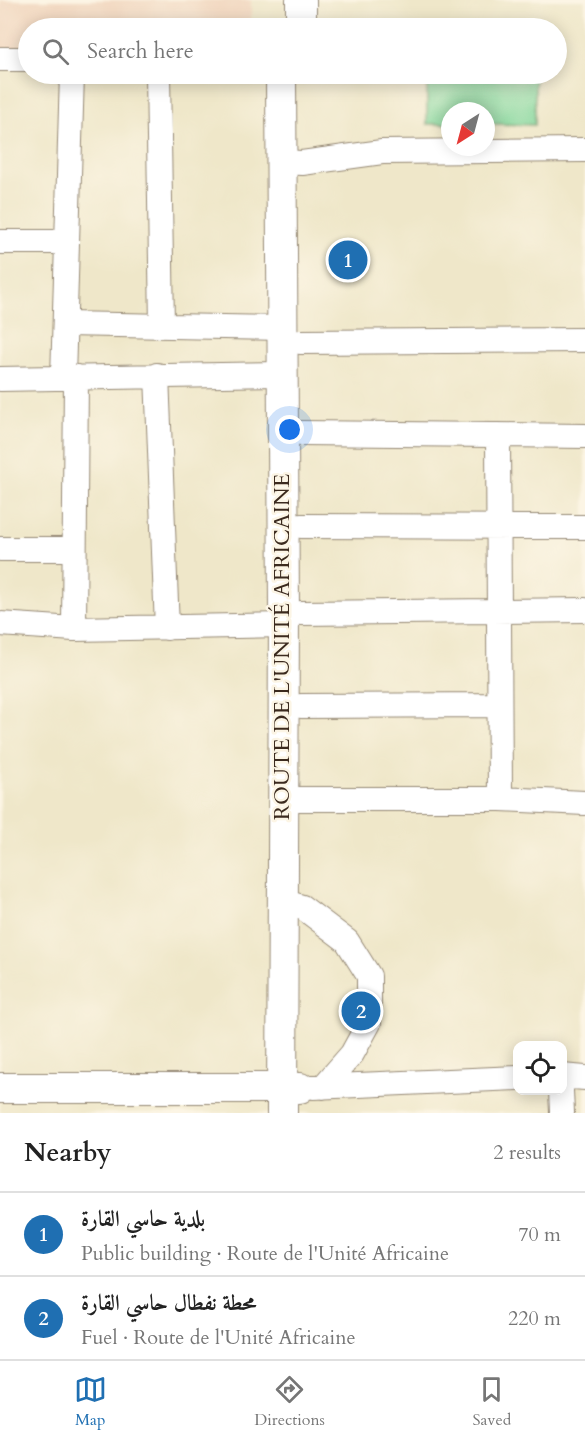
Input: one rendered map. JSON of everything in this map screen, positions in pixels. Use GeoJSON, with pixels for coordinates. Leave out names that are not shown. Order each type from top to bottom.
{"type":"FeatureCollection","features":[{"type":"Feature","properties":{"kind":"main road"},"geometry":{"type":"LineString","coordinates":[[280,0],[280,18]]}},
{"type":"Feature","properties":{"kind":"main road"},"geometry":{"type":"LineString","coordinates":[[301,0],[301,18]]}},
{"type":"Feature","properties":{"kind":"main road","name":"ROUTE DE L'UNITÉ AFRICAINE"},"geometry":{"type":"LineString","coordinates":[[282,84],[292,162]]}},
{"type":"Feature","properties":{"kind":"main road","name":"ROUTE DE L'UNITÉ AFRICAINE"},"geometry":{"type":"LineString","coordinates":[[292,800],[301,706],[292,619],[301,525],[301,433],[291,335],[292,162],[301,84]]}},
{"type":"Feature","properties":{"kind":"main road","name":"ROUTE DE L'UNITÉ AFRICAINE"},"geometry":{"type":"LineString","coordinates":[[291,335],[282,375],[292,619],[292,904],[298,1098]]}},
{"type":"Feature","properties":{"kind":"main road"},"geometry":{"type":"LineString","coordinates":[[0,1088],[298,1098]]}},
{"type":"Feature","properties":{"kind":"street"},"geometry":{"type":"LineString","coordinates":[[0,59],[18,59]]}},
{"type":"Feature","properties":{"kind":"street"},"geometry":{"type":"LineString","coordinates":[[72,84],[64,324],[70,378],[74,629]]}},
{"type":"Feature","properties":{"kind":"street"},"geometry":{"type":"LineString","coordinates":[[158,84],[162,326]]}},
{"type":"Feature","properties":{"kind":"street"},"geometry":{"type":"LineString","coordinates":[[292,162],[382,152],[585,150]]}},
{"type":"Feature","properties":{"kind":"street"},"geometry":{"type":"LineString","coordinates":[[0,242],[67,242]]}},
{"type":"Feature","properties":{"kind":"street"},"geometry":{"type":"LineString","coordinates":[[64,324],[162,326],[291,335],[585,340]]}},
{"type":"Feature","properties":{"kind":"street"},"geometry":{"type":"LineString","coordinates":[[157,375],[167,628]]}},
{"type":"Feature","properties":{"kind":"street"},"geometry":{"type":"LineString","coordinates":[[0,379],[282,375]]}},
{"type":"Feature","properties":{"kind":"street"},"geometry":{"type":"LineString","coordinates":[[301,433],[585,436]]}},
{"type":"Feature","properties":{"kind":"street"},"geometry":{"type":"LineString","coordinates":[[498,435],[500,799]]}},
{"type":"Feature","properties":{"kind":"street"},"geometry":{"type":"LineString","coordinates":[[301,525],[585,527]]}},
{"type":"Feature","properties":{"kind":"street"},"geometry":{"type":"LineString","coordinates":[[0,549],[74,549]]}},
{"type":"Feature","properties":{"kind":"street"},"geometry":{"type":"LineString","coordinates":[[0,624],[74,629],[167,628],[292,619],[585,610]]}},
{"type":"Feature","properties":{"kind":"street"},"geometry":{"type":"LineString","coordinates":[[301,706],[500,705]]}},
{"type":"Feature","properties":{"kind":"street"},"geometry":{"type":"LineString","coordinates":[[292,800],[500,799],[585,803]]}},
{"type":"Feature","properties":{"kind":"street"},"geometry":{"type":"LineString","coordinates":[[292,904],[347,941],[369,976],[369,1023],[352,1054],[298,1098]]}},
{"type":"Feature","properties":{"kind":"street"},"geometry":{"type":"LineString","coordinates":[[567,1076],[585,1078]]}},
{"type":"Feature","properties":{"kind":"street"},"geometry":{"type":"LineString","coordinates":[[298,1098],[513,1078]]}},
{"type":"Feature","properties":{"kind":"street"},"geometry":{"type":"LineString","coordinates":[[561,1095],[562,1113]]}},
{"type":"Feature","properties":{"kind":"shaded area"},"geometry":{"type":"Polygon","coordinates":[[[0,0],[251,0],[251,18],[18,18],[18,59],[0,59],[0,0]]]}},
{"type":"Feature","properties":{"kind":"green space"},"geometry":{"type":"Polygon","coordinates":[[[427,84],[535,84],[535,125],[495,124],[495,102],[441,102],[441,124],[427,124],[427,84]]]}},
{"type":"Feature","properties":{"kind":"place","name":"بلدية حاسي القارة"},"geometry":{"type":"Point","coordinates":[348,260]}},
{"type":"Feature","properties":{"kind":"place","name":"محطة نفطال حاسي القارة"},"geometry":{"type":"Point","coordinates":[361,1011]}}]}
